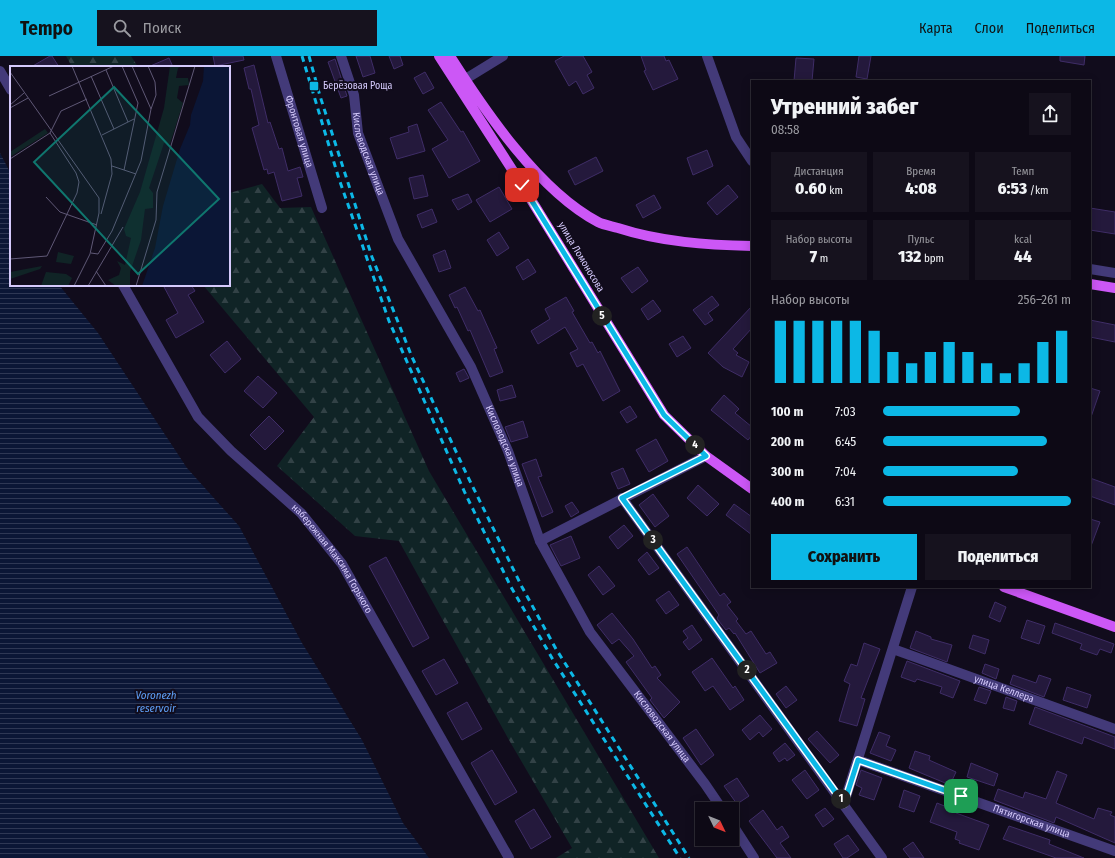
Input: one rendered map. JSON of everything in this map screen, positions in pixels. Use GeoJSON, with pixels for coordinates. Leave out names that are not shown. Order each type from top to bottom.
{"type":"FeatureCollection","features":[{"type":"Feature","properties":{"kind":"main road","name":"улица Ломоносова"},"geometry":{"type":"LineString","coordinates":[[439,56],[461,82]]}},
{"type":"Feature","properties":{"kind":"main road","name":"улица Ломоносова"},"geometry":{"type":"LineString","coordinates":[[450,56],[461,82],[522,185],[664,415],[706,456],[751,488]]}},
{"type":"Feature","properties":{"kind":"main road"},"geometry":{"type":"LineString","coordinates":[[461,82],[519,153],[560,194],[578,209],[599,222],[645,237],[720,245],[751,246]]}},
{"type":"Feature","properties":{"kind":"main road"},"geometry":{"type":"LineString","coordinates":[[1091,284],[1115,288]]}},
{"type":"Feature","properties":{"kind":"main road"},"geometry":{"type":"LineString","coordinates":[[1007,588],[1115,627]]}},
{"type":"Feature","properties":{"kind":"street","name":"Фронтовая улица"},"geometry":{"type":"LineString","coordinates":[[276,56],[322,208]]}},
{"type":"Feature","properties":{"kind":"street","name":"Кисловодская улица"},"geometry":{"type":"LineString","coordinates":[[341,56],[354,95],[358,133],[398,239],[471,367],[508,451],[540,541],[590,632],[717,802]]}},
{"type":"Feature","properties":{"kind":"street"},"geometry":{"type":"LineString","coordinates":[[461,82],[503,56]]}},
{"type":"Feature","properties":{"kind":"street"},"geometry":{"type":"LineString","coordinates":[[707,56],[736,136],[751,159]]}},
{"type":"Feature","properties":{"kind":"street"},"geometry":{"type":"LineString","coordinates":[[0,71],[10,88]]}},
{"type":"Feature","properties":{"kind":"street"},"geometry":{"type":"LineString","coordinates":[[1091,269],[1115,273]]}},
{"type":"Feature","properties":{"kind":"street","name":"набережная Максима Горького"},"geometry":{"type":"LineString","coordinates":[[124,286],[198,417],[231,451],[301,513],[342,564],[509,858]]}},
{"type":"Feature","properties":{"kind":"street"},"geometry":{"type":"LineString","coordinates":[[540,541],[706,456]]}},
{"type":"Feature","properties":{"kind":"street"},"geometry":{"type":"LineString","coordinates":[[622,498],[882,858]]}},
{"type":"Feature","properties":{"kind":"street"},"geometry":{"type":"LineString","coordinates":[[844,804],[912,588]]}},
{"type":"Feature","properties":{"kind":"street","name":"улица Келлера"},"geometry":{"type":"LineString","coordinates":[[893,649],[1115,729]]}},
{"type":"Feature","properties":{"kind":"street","name":"Пятигорская улица"},"geometry":{"type":"LineString","coordinates":[[858,760],[1115,851]]}},
{"type":"Feature","properties":{"kind":"street"},"geometry":{"type":"LineString","coordinates":[[739,835],[754,858]]}},
{"type":"Feature","properties":{"kind":"green space"},"geometry":{"type":"Polygon","coordinates":[[[66,56],[131,56],[137,66],[71,66],[66,56]]]}},
{"type":"Feature","properties":{"kind":"green space"},"geometry":{"type":"Polygon","coordinates":[[[262,184],[280,208],[311,207],[429,471],[659,858],[556,858],[572,848],[509,740],[399,541],[355,536],[277,466],[314,417],[204,286],[230,286],[230,193],[262,184]]]}},
{"type":"Feature","properties":{"kind":"water","name":"Voronezh reservoir"},"geometry":{"type":"Polygon","coordinates":[[[0,153],[10,172],[10,286],[60,286],[98,333],[187,468],[239,526],[302,643],[362,740],[403,823],[429,858],[0,858],[0,153]]]}},
{"type":"Feature","properties":{"kind":"building"},"geometry":{"type":"Polygon","coordinates":[[[52,56],[58,66],[33,66],[52,56]]]}},
{"type":"Feature","properties":{"kind":"building"},"geometry":{"type":"Polygon","coordinates":[[[213,56],[243,56],[244,60],[215,66],[213,56]]]}},
{"type":"Feature","properties":{"kind":"building"},"geometry":{"type":"Polygon","coordinates":[[[356,56],[370,56],[375,73],[363,77],[356,56]]]}},
{"type":"Feature","properties":{"kind":"building"},"geometry":{"type":"Polygon","coordinates":[[[389,56],[400,56],[403,65],[394,69],[389,56]]]}},
{"type":"Feature","properties":{"kind":"building"},"geometry":{"type":"Polygon","coordinates":[[[564,56],[583,56],[592,72],[587,75],[594,88],[583,94],[576,81],[569,86],[555,61],[564,56]]]}},
{"type":"Feature","properties":{"kind":"building"},"geometry":{"type":"Polygon","coordinates":[[[641,56],[664,56],[666,61],[669,60],[678,79],[653,90],[644,71],[646,70],[641,56]]]}},
{"type":"Feature","properties":{"kind":"building"},"geometry":{"type":"Polygon","coordinates":[[[859,56],[871,56],[867,79],[856,77],[859,56]]]}},
{"type":"Feature","properties":{"kind":"building"},"geometry":{"type":"Polygon","coordinates":[[[1060,56],[1085,56],[1084,65],[1060,61],[1060,56]]]}},
{"type":"Feature","properties":{"kind":"building"},"geometry":{"type":"Polygon","coordinates":[[[169,58],[173,66],[150,66],[169,58]]]}},
{"type":"Feature","properties":{"kind":"building"},"geometry":{"type":"Polygon","coordinates":[[[796,58],[814,59],[812,80],[794,80],[796,58]]]}},
{"type":"Feature","properties":{"kind":"building"},"geometry":{"type":"Polygon","coordinates":[[[335,59],[347,96],[341,98],[328,62],[335,59]]]}},
{"type":"Feature","properties":{"kind":"building"},"geometry":{"type":"Polygon","coordinates":[[[254,65],[268,123],[270,122],[279,149],[282,148],[288,171],[300,167],[303,177],[297,178],[302,196],[282,201],[274,172],[268,174],[267,169],[264,170],[252,128],[259,125],[251,89],[249,89],[244,68],[254,65]]]}},
{"type":"Feature","properties":{"kind":"building"},"geometry":{"type":"Polygon","coordinates":[[[425,72],[434,88],[423,94],[414,78],[425,72]]]}},
{"type":"Feature","properties":{"kind":"building"},"geometry":{"type":"Polygon","coordinates":[[[441,102],[461,132],[463,131],[480,161],[449,178],[432,149],[448,140],[428,110],[441,102]]]}},
{"type":"Feature","properties":{"kind":"building"},"geometry":{"type":"Polygon","coordinates":[[[417,124],[425,151],[397,159],[390,138],[409,132],[408,127],[417,124]]]}},
{"type":"Feature","properties":{"kind":"building"},"geometry":{"type":"Polygon","coordinates":[[[707,150],[713,166],[693,175],[687,158],[707,150]]]}},
{"type":"Feature","properties":{"kind":"building"},"geometry":{"type":"Polygon","coordinates":[[[596,157],[603,171],[575,185],[568,171],[596,157]]]}},
{"type":"Feature","properties":{"kind":"building"},"geometry":{"type":"Polygon","coordinates":[[[423,175],[428,196],[414,199],[409,178],[423,175]]]}},
{"type":"Feature","properties":{"kind":"building"},"geometry":{"type":"Polygon","coordinates":[[[728,185],[738,197],[717,215],[707,203],[728,185]]]}},
{"type":"Feature","properties":{"kind":"building"},"geometry":{"type":"Polygon","coordinates":[[[499,187],[512,209],[490,222],[476,200],[499,187]]]}},
{"type":"Feature","properties":{"kind":"building"},"geometry":{"type":"Polygon","coordinates":[[[468,194],[472,202],[458,210],[452,200],[468,194]]]}},
{"type":"Feature","properties":{"kind":"building"},"geometry":{"type":"Polygon","coordinates":[[[654,195],[661,208],[643,218],[636,205],[654,195]]]}},
{"type":"Feature","properties":{"kind":"building"},"geometry":{"type":"Polygon","coordinates":[[[1091,208],[1115,212],[1115,234],[1091,230],[1091,208]]]}},
{"type":"Feature","properties":{"kind":"building"},"geometry":{"type":"Polygon","coordinates":[[[432,209],[437,222],[422,228],[417,215],[432,209]]]}},
{"type":"Feature","properties":{"kind":"building"},"geometry":{"type":"Polygon","coordinates":[[[499,232],[509,248],[497,256],[487,240],[499,232]]]}},
{"type":"Feature","properties":{"kind":"building"},"geometry":{"type":"Polygon","coordinates":[[[445,250],[451,268],[439,272],[433,255],[445,250]]]}},
{"type":"Feature","properties":{"kind":"building"},"geometry":{"type":"Polygon","coordinates":[[[528,259],[536,272],[523,280],[516,267],[528,259]]]}},
{"type":"Feature","properties":{"kind":"building"},"geometry":{"type":"Polygon","coordinates":[[[638,267],[648,281],[632,293],[621,278],[638,267]]]}},
{"type":"Feature","properties":{"kind":"building"},"geometry":{"type":"Polygon","coordinates":[[[164,286],[192,286],[195,291],[188,295],[204,322],[176,338],[166,320],[178,313],[164,286]]]}},
{"type":"Feature","properties":{"kind":"building"},"geometry":{"type":"Polygon","coordinates":[[[465,287],[478,311],[480,310],[497,348],[494,349],[503,372],[490,377],[470,330],[468,331],[457,307],[455,308],[449,295],[465,287]]]}},
{"type":"Feature","properties":{"kind":"building"},"geometry":{"type":"Polygon","coordinates":[[[712,296],[719,305],[708,313],[713,320],[705,325],[693,310],[712,296]]]}},
{"type":"Feature","properties":{"kind":"building"},"geometry":{"type":"Polygon","coordinates":[[[566,297],[574,311],[572,312],[590,343],[592,342],[598,353],[600,351],[620,391],[603,401],[583,364],[577,367],[570,353],[578,349],[565,327],[538,344],[531,331],[550,319],[545,309],[566,297]]]}},
{"type":"Feature","properties":{"kind":"building"},"geometry":{"type":"Polygon","coordinates":[[[653,300],[661,311],[648,320],[641,309],[653,300]]]}},
{"type":"Feature","properties":{"kind":"building"},"geometry":{"type":"Polygon","coordinates":[[[751,307],[751,329],[733,349],[738,353],[736,355],[749,362],[742,377],[723,367],[708,353],[751,307]]]}},
{"type":"Feature","properties":{"kind":"building"},"geometry":{"type":"Polygon","coordinates":[[[1091,320],[1115,325],[1115,342],[1091,337],[1091,320]]]}},
{"type":"Feature","properties":{"kind":"building"},"geometry":{"type":"Polygon","coordinates":[[[683,336],[691,348],[677,357],[669,344],[683,336]]]}},
{"type":"Feature","properties":{"kind":"building"},"geometry":{"type":"Polygon","coordinates":[[[227,341],[241,359],[225,373],[210,355],[227,341]]]}},
{"type":"Feature","properties":{"kind":"building"},"geometry":{"type":"Polygon","coordinates":[[[464,369],[469,378],[460,382],[456,373],[464,369]]]}},
{"type":"Feature","properties":{"kind":"building"},"geometry":{"type":"Polygon","coordinates":[[[258,376],[277,393],[263,408],[244,391],[258,376]]]}},
{"type":"Feature","properties":{"kind":"building"},"geometry":{"type":"Polygon","coordinates":[[[512,385],[516,397],[500,401],[497,390],[512,385]]]}},
{"type":"Feature","properties":{"kind":"building"},"geometry":{"type":"Polygon","coordinates":[[[1091,388],[1100,391],[1091,417],[1091,388]]]}},
{"type":"Feature","properties":{"kind":"building"},"geometry":{"type":"Polygon","coordinates":[[[724,395],[739,409],[735,413],[751,426],[751,436],[748,440],[711,410],[724,395]]]}},
{"type":"Feature","properties":{"kind":"building"},"geometry":{"type":"Polygon","coordinates":[[[630,406],[637,417],[627,423],[620,412],[630,406]]]}},
{"type":"Feature","properties":{"kind":"building"},"geometry":{"type":"Polygon","coordinates":[[[269,416],[284,431],[265,450],[250,435],[269,416]]]}},
{"type":"Feature","properties":{"kind":"building"},"geometry":{"type":"Polygon","coordinates":[[[523,421],[528,437],[511,442],[505,427],[523,421]]]}},
{"type":"Feature","properties":{"kind":"building"},"geometry":{"type":"Polygon","coordinates":[[[656,439],[668,461],[649,472],[636,450],[656,439]]]}},
{"type":"Feature","properties":{"kind":"building"},"geometry":{"type":"Polygon","coordinates":[[[536,459],[542,476],[538,477],[553,512],[542,517],[522,464],[536,459]]]}},
{"type":"Feature","properties":{"kind":"building"},"geometry":{"type":"Polygon","coordinates":[[[623,468],[630,484],[618,489],[611,473],[623,468]]]}},
{"type":"Feature","properties":{"kind":"building"},"geometry":{"type":"Polygon","coordinates":[[[1091,478],[1115,487],[1115,505],[1091,496],[1091,478]]]}},
{"type":"Feature","properties":{"kind":"building"},"geometry":{"type":"Polygon","coordinates":[[[698,485],[719,504],[707,516],[687,498],[698,485]]]}},
{"type":"Feature","properties":{"kind":"building"},"geometry":{"type":"Polygon","coordinates":[[[653,494],[669,516],[655,527],[639,505],[653,494]]]}},
{"type":"Feature","properties":{"kind":"building"},"geometry":{"type":"Polygon","coordinates":[[[572,502],[579,512],[571,517],[565,506],[572,502]]]}},
{"type":"Feature","properties":{"kind":"building"},"geometry":{"type":"Polygon","coordinates":[[[734,504],[751,516],[751,534],[726,515],[734,504]]]}},
{"type":"Feature","properties":{"kind":"building"},"geometry":{"type":"Polygon","coordinates":[[[1091,519],[1100,522],[1091,546],[1091,519]]]}},
{"type":"Feature","properties":{"kind":"building"},"geometry":{"type":"Polygon","coordinates":[[[624,525],[633,536],[618,549],[609,537],[624,525]]]}},
{"type":"Feature","properties":{"kind":"building"},"geometry":{"type":"Polygon","coordinates":[[[571,536],[580,558],[561,566],[550,545],[571,536]]]}},
{"type":"Feature","properties":{"kind":"building"},"geometry":{"type":"Polygon","coordinates":[[[687,547],[720,596],[724,593],[731,602],[727,605],[738,619],[736,621],[746,634],[751,631],[766,654],[770,652],[777,663],[760,673],[735,633],[734,634],[729,628],[726,630],[718,620],[717,618],[719,615],[677,554],[687,547]]]}},
{"type":"Feature","properties":{"kind":"building"},"geometry":{"type":"Polygon","coordinates":[[[647,552],[659,568],[649,575],[638,560],[647,552]]]}},
{"type":"Feature","properties":{"kind":"building"},"geometry":{"type":"Polygon","coordinates":[[[386,557],[429,638],[413,647],[369,566],[386,557]]]}},
{"type":"Feature","properties":{"kind":"building"},"geometry":{"type":"Polygon","coordinates":[[[599,566],[615,586],[603,595],[588,575],[599,566]]]}},
{"type":"Feature","properties":{"kind":"building"},"geometry":{"type":"Polygon","coordinates":[[[669,591],[679,605],[666,614],[656,600],[669,591]]]}},
{"type":"Feature","properties":{"kind":"building"},"geometry":{"type":"Polygon","coordinates":[[[995,602],[1006,607],[1000,622],[989,617],[995,602]]]}},
{"type":"Feature","properties":{"kind":"building"},"geometry":{"type":"Polygon","coordinates":[[[612,613],[633,639],[652,668],[655,666],[661,675],[657,678],[680,702],[664,718],[650,700],[652,698],[626,662],[634,656],[619,639],[612,644],[597,625],[612,613]]]}},
{"type":"Feature","properties":{"kind":"building"},"geometry":{"type":"Polygon","coordinates":[[[1027,620],[1045,626],[1039,644],[1021,638],[1027,620]]]}},
{"type":"Feature","properties":{"kind":"building"},"geometry":{"type":"Polygon","coordinates":[[[1055,623],[1114,644],[1111,653],[1100,649],[1097,655],[1080,649],[1082,644],[1052,633],[1055,623]]]}},
{"type":"Feature","properties":{"kind":"building"},"geometry":{"type":"Polygon","coordinates":[[[692,625],[702,640],[689,650],[683,642],[688,638],[683,631],[692,625]]]}},
{"type":"Feature","properties":{"kind":"building"},"geometry":{"type":"Polygon","coordinates":[[[916,631],[931,637],[931,639],[952,645],[947,662],[910,648],[916,631]]]}},
{"type":"Feature","properties":{"kind":"building"},"geometry":{"type":"Polygon","coordinates":[[[973,635],[989,640],[985,654],[969,648],[973,635]]]}},
{"type":"Feature","properties":{"kind":"building"},"geometry":{"type":"Polygon","coordinates":[[[864,643],[880,649],[861,698],[865,699],[857,726],[839,721],[850,684],[844,681],[851,664],[857,666],[864,643]]]}},
{"type":"Feature","properties":{"kind":"building"},"geometry":{"type":"Polygon","coordinates":[[[712,658],[733,688],[735,686],[744,700],[730,710],[713,686],[705,691],[692,672],[712,658]]]}},
{"type":"Feature","properties":{"kind":"building"},"geometry":{"type":"Polygon","coordinates":[[[444,659],[458,683],[436,695],[422,671],[444,659]]]}},
{"type":"Feature","properties":{"kind":"building"},"geometry":{"type":"Polygon","coordinates":[[[907,661],[960,681],[953,698],[940,693],[942,687],[917,679],[915,682],[901,677],[907,661]]]}},
{"type":"Feature","properties":{"kind":"building"},"geometry":{"type":"Polygon","coordinates":[[[985,664],[999,669],[996,679],[982,673],[985,664]]]}},
{"type":"Feature","properties":{"kind":"building"},"geometry":{"type":"Polygon","coordinates":[[[1013,675],[1036,683],[1039,675],[1051,679],[1044,697],[1010,684],[1013,675]]]}},
{"type":"Feature","properties":{"kind":"building"},"geometry":{"type":"Polygon","coordinates":[[[786,686],[797,700],[786,708],[776,694],[786,686]]]}},
{"type":"Feature","properties":{"kind":"building"},"geometry":{"type":"Polygon","coordinates":[[[979,687],[991,691],[986,704],[974,700],[979,687]]]}},
{"type":"Feature","properties":{"kind":"building"},"geometry":{"type":"Polygon","coordinates":[[[1067,687],[1091,695],[1087,708],[1063,700],[1067,687]]]}},
{"type":"Feature","properties":{"kind":"building"},"geometry":{"type":"Polygon","coordinates":[[[1006,697],[1017,701],[1014,711],[1003,708],[1006,697]]]}},
{"type":"Feature","properties":{"kind":"building"},"geometry":{"type":"Polygon","coordinates":[[[467,702],[482,729],[462,740],[447,713],[467,702]]]}},
{"type":"Feature","properties":{"kind":"building"},"geometry":{"type":"Polygon","coordinates":[[[1035,707],[1115,737],[1115,749],[1084,737],[1082,744],[1029,724],[1035,707]]]}},
{"type":"Feature","properties":{"kind":"building"},"geometry":{"type":"Polygon","coordinates":[[[760,715],[772,729],[763,737],[759,732],[750,740],[742,730],[760,715]]]}},
{"type":"Feature","properties":{"kind":"building"},"geometry":{"type":"Polygon","coordinates":[[[696,729],[714,755],[701,765],[683,738],[696,729]]]}},
{"type":"Feature","properties":{"kind":"building"},"geometry":{"type":"Polygon","coordinates":[[[817,731],[839,755],[830,763],[808,739],[817,731]]]}},
{"type":"Feature","properties":{"kind":"building"},"geometry":{"type":"Polygon","coordinates":[[[879,732],[890,736],[886,746],[896,750],[891,761],[870,753],[879,732]]]}},
{"type":"Feature","properties":{"kind":"building"},"geometry":{"type":"Polygon","coordinates":[[[785,743],[795,755],[787,761],[785,758],[779,762],[773,753],[785,743]]]}},
{"type":"Feature","properties":{"kind":"building"},"geometry":{"type":"Polygon","coordinates":[[[492,750],[517,792],[495,805],[471,763],[492,750]]]}},
{"type":"Feature","properties":{"kind":"building"},"geometry":{"type":"Polygon","coordinates":[[[915,751],[930,756],[929,760],[956,772],[950,785],[909,768],[915,751]]]}},
{"type":"Feature","properties":{"kind":"building"},"geometry":{"type":"Polygon","coordinates":[[[971,763],[998,774],[994,786],[967,777],[971,763]]]}},
{"type":"Feature","properties":{"kind":"building"},"geometry":{"type":"Polygon","coordinates":[[[805,770],[819,790],[807,799],[792,780],[805,770]]]}},
{"type":"Feature","properties":{"kind":"building"},"geometry":{"type":"Polygon","coordinates":[[[861,770],[882,778],[874,800],[859,795],[862,788],[856,785],[861,770]]]}},
{"type":"Feature","properties":{"kind":"building"},"geometry":{"type":"Polygon","coordinates":[[[1057,771],[1067,775],[1056,803],[1094,819],[1098,808],[1112,812],[1110,815],[1115,817],[1115,843],[1056,817],[1054,823],[994,800],[998,789],[1023,798],[1025,792],[1046,799],[1057,771]]]}},
{"type":"Feature","properties":{"kind":"building"},"geometry":{"type":"Polygon","coordinates":[[[737,778],[749,796],[739,803],[736,802],[724,786],[737,778]]]}},
{"type":"Feature","properties":{"kind":"building"},"geometry":{"type":"Polygon","coordinates":[[[904,790],[920,796],[914,812],[899,807],[904,790]]]}},
{"type":"Feature","properties":{"kind":"building"},"geometry":{"type":"Polygon","coordinates":[[[937,803],[957,811],[956,813],[989,825],[979,850],[959,843],[960,841],[955,839],[957,832],[930,822],[937,803]]]}},
{"type":"Feature","properties":{"kind":"building"},"geometry":{"type":"Polygon","coordinates":[[[825,808],[834,819],[823,827],[815,815],[825,808]]]}},
{"type":"Feature","properties":{"kind":"building"},"geometry":{"type":"Polygon","coordinates":[[[534,809],[551,837],[531,849],[515,821],[534,809]]]}},
{"type":"Feature","properties":{"kind":"building"},"geometry":{"type":"Polygon","coordinates":[[[763,810],[777,830],[782,826],[789,837],[780,843],[791,858],[777,858],[749,821],[763,810]]]}},
{"type":"Feature","properties":{"kind":"building"},"geometry":{"type":"Polygon","coordinates":[[[1009,826],[1050,840],[1049,844],[1084,858],[1056,858],[1003,839],[1009,826]]]}},
{"type":"Feature","properties":{"kind":"building"},"geometry":{"type":"Polygon","coordinates":[[[848,835],[859,850],[847,858],[843,858],[834,844],[848,835]]]}},
{"type":"Feature","properties":{"kind":"building"},"geometry":{"type":"Polygon","coordinates":[[[913,842],[924,858],[910,858],[903,849],[913,842]]]}},
{"type":"Feature","properties":{"kind":"railway"},"geometry":{"type":"LineString","coordinates":[[302,56],[339,179],[389,321],[465,493],[511,587],[552,658],[680,858]]}},
{"type":"Feature","properties":{"kind":"railway"},"geometry":{"type":"LineString","coordinates":[[309,56],[320,96],[372,257],[412,357],[466,473],[522,587],[556,649],[689,858]]}},
{"type":"Feature","properties":{"kind":"place","name":"Берёзовая Роща"},"geometry":{"type":"Point","coordinates":[314,86]}},
{"type":"Feature","properties":{"kind":"route"},"geometry":{"type":"LineString","coordinates":[[522,185],[664,415],[706,456],[622,498],[844,804],[858,760],[961,796]]}}]}
